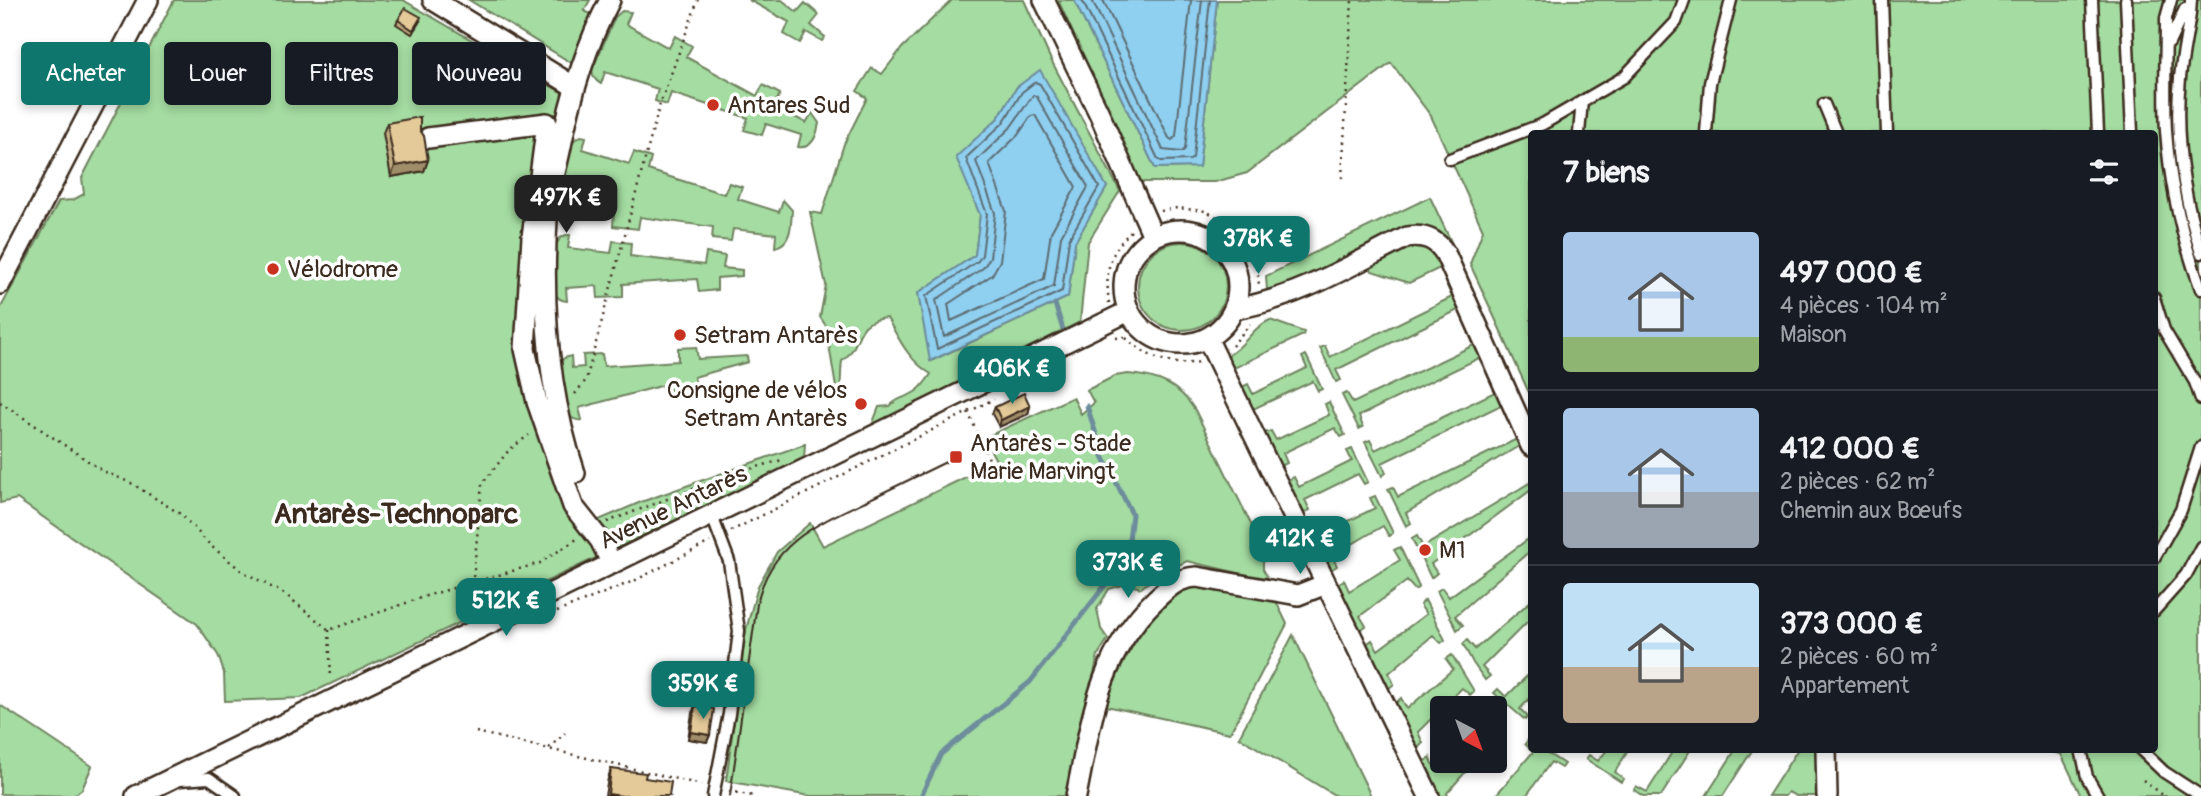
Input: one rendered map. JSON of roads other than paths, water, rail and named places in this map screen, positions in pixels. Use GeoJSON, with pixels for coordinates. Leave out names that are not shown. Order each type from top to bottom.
{"type":"FeatureCollection","features":[{"type":"Feature","properties":{"kind":"street"},"geometry":{"type":"LineString","coordinates":[[0,284],[148,0]]}},
{"type":"Feature","properties":{"kind":"street"},"geometry":{"type":"LineString","coordinates":[[433,0],[575,87]]}},
{"type":"Feature","properties":{"kind":"street"},"geometry":{"type":"LineString","coordinates":[[610,0],[585,58],[568,108],[548,210],[544,262],[551,419],[573,506],[600,540],[612,564]]}},
{"type":"Feature","properties":{"kind":"street"},"geometry":{"type":"LineString","coordinates":[[1044,0],[1099,113],[1146,229],[1139,247],[1129,261],[1119,310],[1154,337],[1171,343],[1189,344],[1207,338],[1218,331],[1234,309],[1238,292],[1237,274],[1231,257],[1220,244],[1205,234],[1187,229],[1146,229]]}},
{"type":"Feature","properties":{"kind":"street"},"geometry":{"type":"LineString","coordinates":[[428,138],[547,123],[532,237],[525,349],[575,473]]}},
{"type":"Feature","properties":{"kind":"street"},"geometry":{"type":"LineString","coordinates":[[1234,309],[1259,305],[1301,289],[1407,237],[1419,236],[1434,241],[1446,253],[1528,439]]}},
{"type":"Feature","properties":{"kind":"street","name":"Avenue Antarès"},"geometry":{"type":"LineString","coordinates":[[136,796],[1067,342],[1119,310]]}},
{"type":"Feature","properties":{"kind":"street"},"geometry":{"type":"LineString","coordinates":[[1207,338],[1429,796]]}},
{"type":"Feature","properties":{"kind":"street"},"geometry":{"type":"LineString","coordinates":[[1076,796],[1099,688],[1110,660],[1148,606],[1173,583],[1185,578],[1197,578],[1298,595],[1326,584]]}},
{"type":"Feature","properties":{"kind":"street"},"geometry":{"type":"LineString","coordinates":[[1826,753],[1827,796]]}},
{"type":"Feature","properties":{"kind":"street","name":"Avenue Antarès"},"geometry":{"type":"LineString","coordinates":[[125,796],[162,782]]}},
{"type":"Feature","properties":{"kind":"lane"},"geometry":{"type":"LineString","coordinates":[[1450,159],[1543,124],[1624,77],[1675,22],[1684,0]]}},
{"type":"Feature","properties":{"kind":"lane"},"geometry":{"type":"LineString","coordinates":[[1706,130],[1710,83],[1731,0]]}},
{"type":"Feature","properties":{"kind":"lane"},"geometry":{"type":"LineString","coordinates":[[1881,0],[1887,130]]}},
{"type":"Feature","properties":{"kind":"lane"},"geometry":{"type":"LineString","coordinates":[[2092,0],[2098,130]]}},
{"type":"Feature","properties":{"kind":"lane"},"geometry":{"type":"LineString","coordinates":[[2126,0],[2132,130]]}},
{"type":"Feature","properties":{"kind":"lane"},"geometry":{"type":"LineString","coordinates":[[2172,0],[2166,18],[2166,130],[2179,224],[2201,289]]}},
{"type":"Feature","properties":{"kind":"lane"},"geometry":{"type":"LineString","coordinates":[[2192,0],[2179,79],[2179,132],[2189,212],[2201,253]]}},
{"type":"Feature","properties":{"kind":"lane"},"geometry":{"type":"LineString","coordinates":[[2166,48],[2185,9],[2190,14]]}},
{"type":"Feature","properties":{"kind":"lane"},"geometry":{"type":"LineString","coordinates":[[1579,130],[1582,102]]}},
{"type":"Feature","properties":{"kind":"lane"},"geometry":{"type":"LineString","coordinates":[[1824,104],[1835,130]]}},
{"type":"Feature","properties":{"kind":"lane"},"geometry":{"type":"LineString","coordinates":[[2158,311],[2164,330],[2201,399]]}},
{"type":"Feature","properties":{"kind":"lane"},"geometry":{"type":"LineString","coordinates":[[2158,551],[2181,510],[2201,447]]}},
{"type":"Feature","properties":{"kind":"lane"},"geometry":{"type":"LineString","coordinates":[[712,516],[729,561],[739,631],[729,714],[713,792]]}},
{"type":"Feature","properties":{"kind":"lane"},"geometry":{"type":"LineString","coordinates":[[2158,606],[2186,575],[2201,547]]}},
{"type":"Feature","properties":{"kind":"lane"},"geometry":{"type":"LineString","coordinates":[[2082,753],[2087,777],[2098,796]]}},
{"type":"Feature","properties":{"kind":"lane"},"geometry":{"type":"LineString","coordinates":[[2144,753],[2159,767],[2201,796]]}},
{"type":"Feature","properties":{"kind":"lane"},"geometry":{"type":"LineString","coordinates":[[162,782],[209,778],[235,796]]}},
{"type":"Feature","properties":{"kind":"water"},"geometry":{"type":"Polygon","coordinates":[[[1074,0],[1217,0],[1199,167],[1155,168],[1074,0]]]}},
{"type":"Feature","properties":{"kind":"water"},"geometry":{"type":"Polygon","coordinates":[[[1040,70],[1107,187],[1075,242],[1068,297],[930,361],[918,293],[975,255],[980,215],[956,157],[998,118],[1017,87],[1040,70]]]}},
{"type":"Feature","properties":{"kind":"waterway"},"geometry":{"type":"LineString","coordinates":[[1055,304],[1064,333]]}},
{"type":"Feature","properties":{"kind":"waterway"},"geometry":{"type":"LineString","coordinates":[[921,796],[941,754],[1030,682],[1127,557],[1132,514],[1103,456],[1087,406]]}},
{"type":"Feature","properties":{"kind":"tram line"},"geometry":{"type":"LineString","coordinates":[[730,796],[757,604],[773,564],[800,536],[817,525],[956,457]]}},
{"type":"Feature","properties":{"kind":"place","name":"Antares Sud"},"geometry":{"type":"Point","coordinates":[713,105]}},
{"type":"Feature","properties":{"kind":"place","name":"Vélodrome"},"geometry":{"type":"Point","coordinates":[273,269]}},
{"type":"Feature","properties":{"kind":"place","name":"Setram Antarès"},"geometry":{"type":"Point","coordinates":[680,335]}},
{"type":"Feature","properties":{"kind":"place","name":"Consigne de vélos Setram Antarès"},"geometry":{"type":"Point","coordinates":[861,404]}},
{"type":"Feature","properties":{"kind":"place","name":"Antarès - Stade Marie Marvingt"},"geometry":{"type":"Point","coordinates":[956,457]}},
{"type":"Feature","properties":{"kind":"place","name":"M1"},"geometry":{"type":"Point","coordinates":[1425,550]}},
{"type":"Feature","properties":{"kind":"district","name":"Antarès-Technoparc"},"geometry":{"type":"Point","coordinates":[396,513]}}]}
